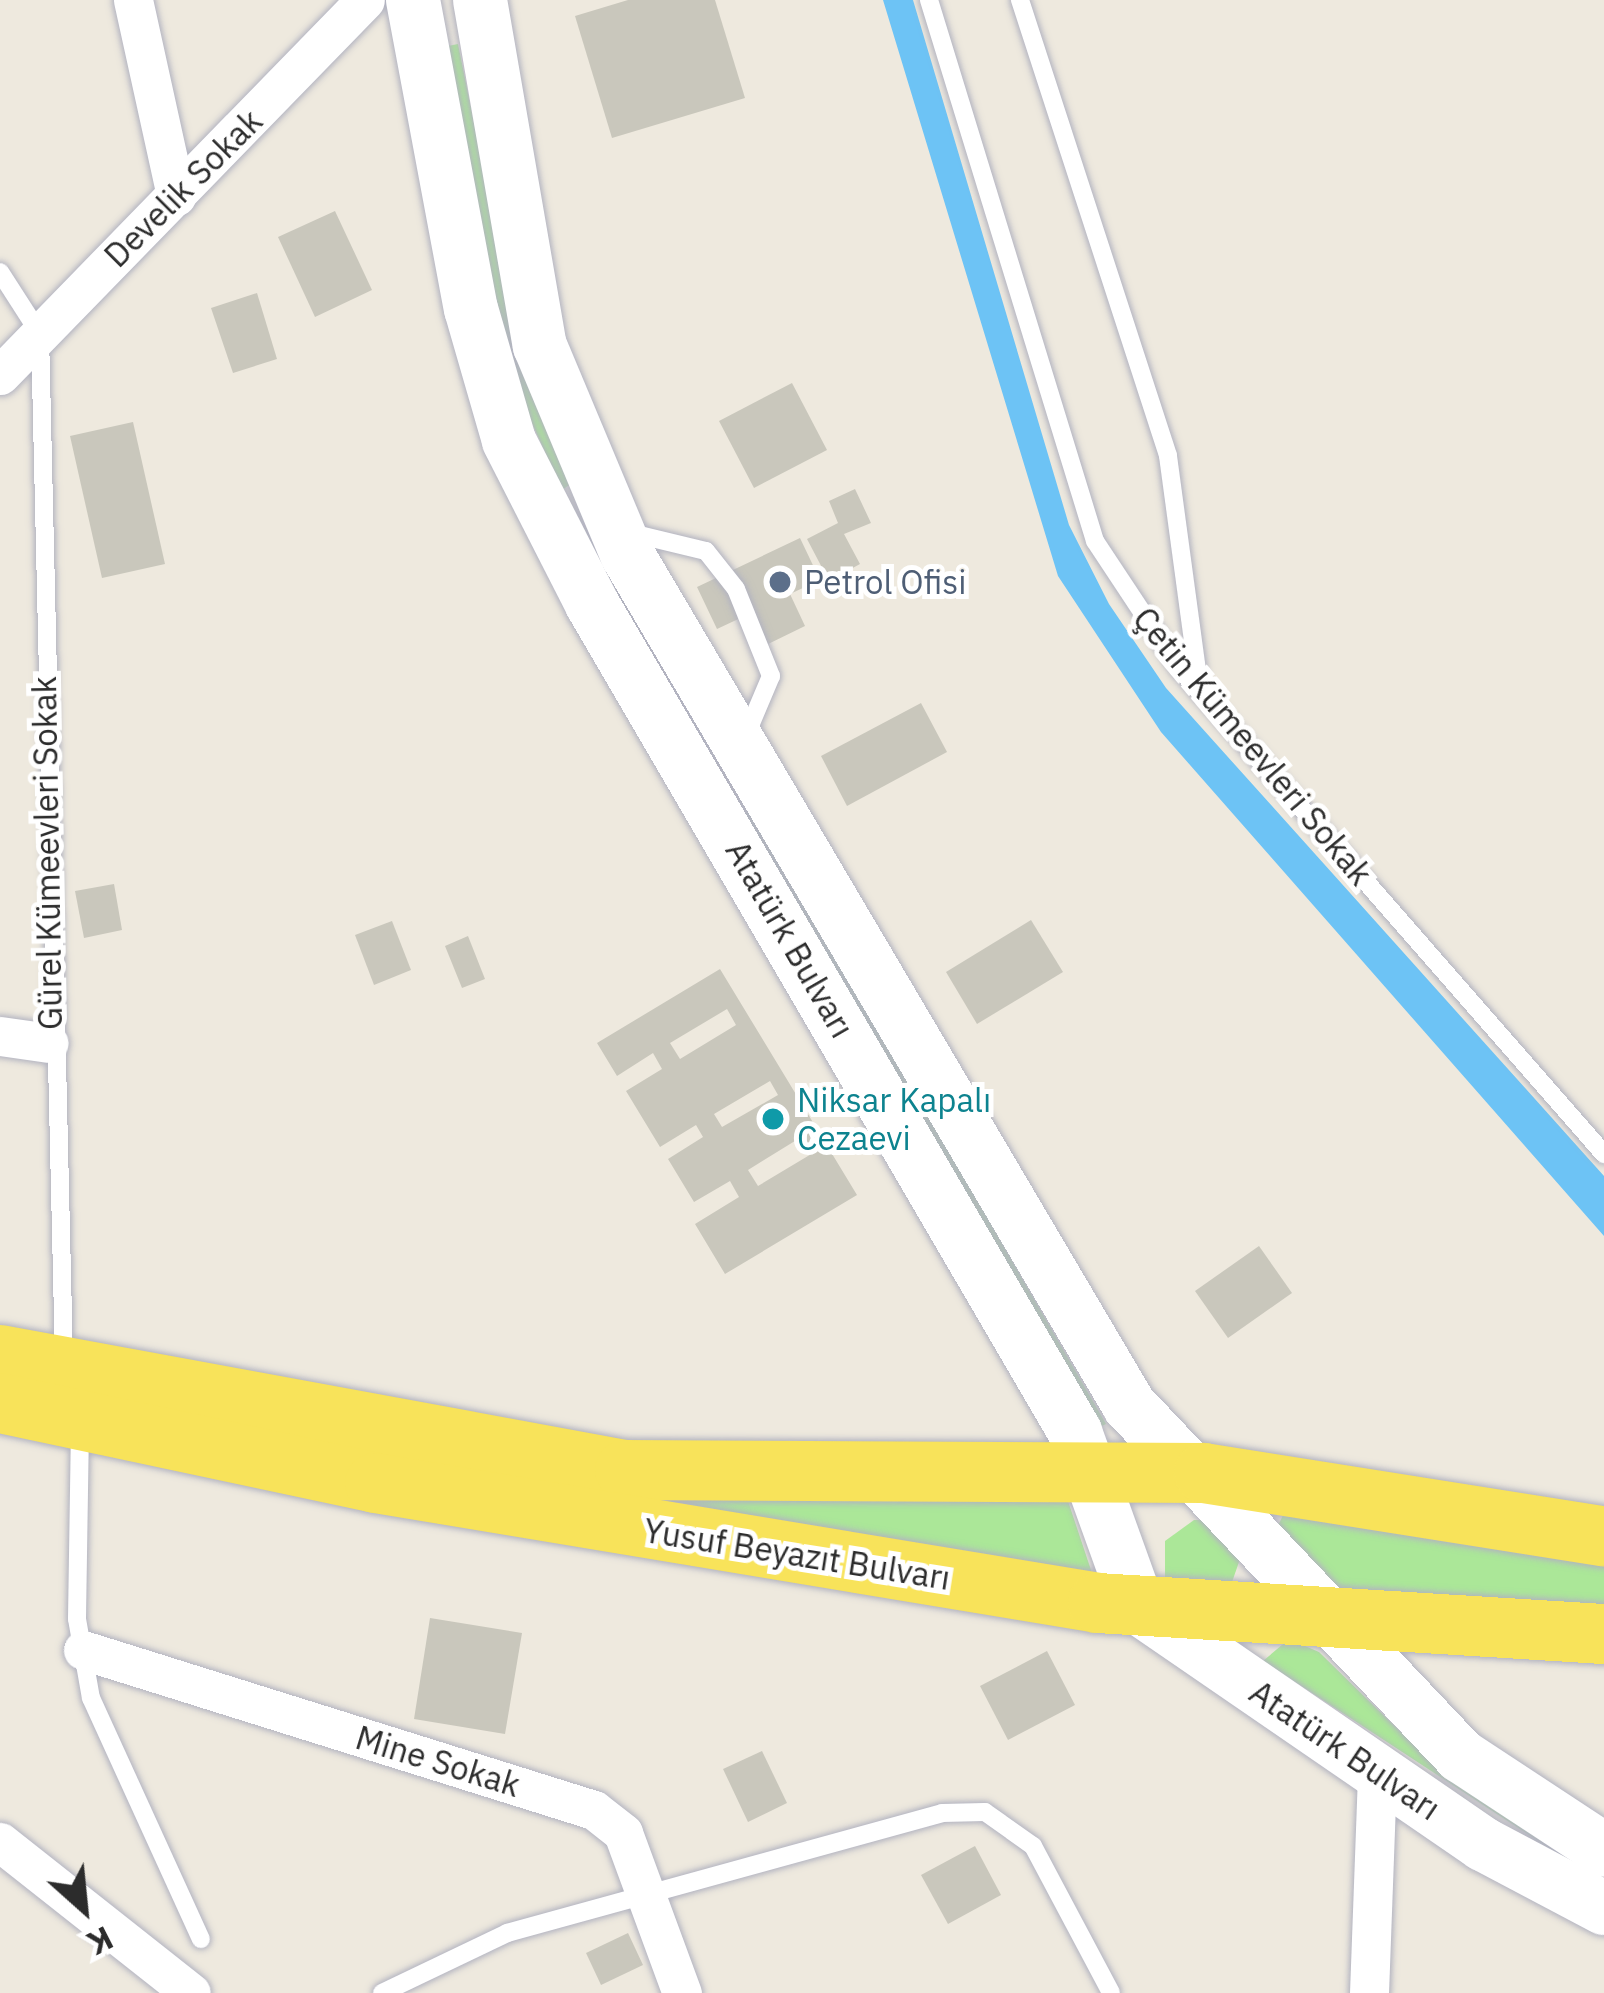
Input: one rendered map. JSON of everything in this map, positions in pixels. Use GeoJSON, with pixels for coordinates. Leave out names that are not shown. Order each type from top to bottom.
{"type":"FeatureCollection","features":[{"type":"Feature","properties":{"kind":"main road","name":"Atatürk Bulvarı"},"geometry":{"type":"LineString","coordinates":[[413,0],[491,388],[567,556],[716,761],[1129,1405],[1204,1473],[1326,1625],[1462,1756],[1604,1850]]}},
{"type":"Feature","properties":{"kind":"main road","name":"Atatürk Bulvarı"},"geometry":{"type":"LineString","coordinates":[[480,0],[540,346],[716,761],[1087,1467],[1138,1607],[1377,1772],[1604,1908]]}},
{"type":"Feature","properties":{"kind":"main road"},"geometry":{"type":"LineString","coordinates":[[567,556],[616,531]]}},
{"type":"Feature","properties":{"kind":"main road","name":"Yusuf Beyazıt Bulvarı"},"geometry":{"type":"LineString","coordinates":[[0,1355],[73,1397],[397,1487],[1138,1607],[1326,1625],[1604,1634]]}},
{"type":"Feature","properties":{"kind":"main road","name":"Yusuf Beyazıt Bulvarı"},"geometry":{"type":"LineString","coordinates":[[0,1403],[73,1397],[681,1476],[1087,1467],[1204,1473],[1604,1536]]}},
{"type":"Feature","properties":{"kind":"street"},"geometry":{"type":"LineString","coordinates":[[133,0],[176,196]]}},
{"type":"Feature","properties":{"kind":"street","name":"Develik Sokak"},"geometry":{"type":"LineString","coordinates":[[0,375],[365,0]]}},
{"type":"Feature","properties":{"kind":"street"},"geometry":{"type":"LineString","coordinates":[[0,1036],[49,1043]]}},
{"type":"Feature","properties":{"kind":"street","name":"Mine Sokak"},"geometry":{"type":"LineString","coordinates":[[83,1650],[594,1810],[623,1833],[682,1993]]}},
{"type":"Feature","properties":{"kind":"street"},"geometry":{"type":"LineString","coordinates":[[1369,1993],[1377,1772]]}},
{"type":"Feature","properties":{"kind":"street"},"geometry":{"type":"LineString","coordinates":[[0,1842],[191,1993]]}},
{"type":"Feature","properties":{"kind":"lane","name":"Çetin Kümeevleri Sokak"},"geometry":{"type":"LineString","coordinates":[[928,0],[1095,541],[1201,692],[1604,1154]]}},
{"type":"Feature","properties":{"kind":"lane"},"geometry":{"type":"LineString","coordinates":[[1020,0],[1168,456],[1201,692]]}},
{"type":"Feature","properties":{"kind":"lane"},"geometry":{"type":"LineString","coordinates":[[0,272],[40,334]]}},
{"type":"Feature","properties":{"kind":"lane","name":"Gürel Kümeevleri Sokak"},"geometry":{"type":"LineString","coordinates":[[40,334],[49,1043],[73,1397],[83,1650],[107,1750],[201,1939]]}},
{"type":"Feature","properties":{"kind":"lane"},"geometry":{"type":"LineString","coordinates":[[616,531],[676,536],[720,562],[736,590],[771,676],[716,761]]}},
{"type":"Feature","properties":{"kind":"lane"},"geometry":{"type":"LineString","coordinates":[[382,1993],[507,1934],[648,1902],[942,1813],[986,1813],[1033,1846],[1112,1993]]}},
{"type":"Feature","properties":{"kind":"green space"},"geometry":{"type":"Polygon","coordinates":[[[458,44],[517,335],[572,483],[562,490],[514,383],[443,47],[458,44]]]}},
{"type":"Feature","properties":{"kind":"green space"},"geometry":{"type":"Polygon","coordinates":[[[752,810],[1106,1424],[1095,1429],[738,817],[752,810]]]}},
{"type":"Feature","properties":{"kind":"green space"},"geometry":{"type":"Polygon","coordinates":[[[80,1392],[1063,1486],[1095,1582],[80,1392]]]}},
{"type":"Feature","properties":{"kind":"green space"},"geometry":{"type":"Polygon","coordinates":[[[1283,1515],[1604,1562],[1604,1610],[1339,1602],[1277,1528],[1283,1515]]]}},
{"type":"Feature","properties":{"kind":"green space"},"geometry":{"type":"Polygon","coordinates":[[[1194,1520],[1208,1520],[1240,1559],[1231,1585],[1165,1578],[1165,1541],[1194,1520]]]}},
{"type":"Feature","properties":{"kind":"green space"},"geometry":{"type":"Polygon","coordinates":[[[1289,1639],[1319,1652],[1413,1744],[1604,1871],[1604,1884],[1263,1661],[1289,1639]]]}},
{"type":"Feature","properties":{"kind":"water"},"geometry":{"type":"Polygon","coordinates":[[[883,0],[913,0],[1069,525],[1109,604],[1166,688],[1604,1176],[1604,1236],[1161,732],[1058,576],[883,0]]]}},
{"type":"Feature","properties":{"kind":"building"},"geometry":{"type":"Polygon","coordinates":[[[628,0],[715,0],[745,98],[612,138],[575,16],[628,0]]]}},
{"type":"Feature","properties":{"kind":"building"},"geometry":{"type":"Polygon","coordinates":[[[335,211],[372,290],[315,317],[278,237],[335,211]]]}},
{"type":"Feature","properties":{"kind":"building"},"geometry":{"type":"Polygon","coordinates":[[[257,293],[277,359],[233,373],[211,308],[257,293]]]}},
{"type":"Feature","properties":{"kind":"building"},"geometry":{"type":"Polygon","coordinates":[[[792,383],[827,450],[754,488],[719,421],[792,383]]]}},
{"type":"Feature","properties":{"kind":"building"},"geometry":{"type":"Polygon","coordinates":[[[133,422],[165,564],[102,578],[70,436],[133,422]]]}},
{"type":"Feature","properties":{"kind":"building"},"geometry":{"type":"Polygon","coordinates":[[[855,489],[871,523],[844,534],[860,564],[829,581],[807,539],[838,523],[829,501],[855,489]]]}},
{"type":"Feature","properties":{"kind":"building"},"geometry":{"type":"Polygon","coordinates":[[[800,538],[820,580],[790,594],[805,626],[764,646],[749,614],[717,629],[697,587],[800,538]]]}},
{"type":"Feature","properties":{"kind":"building"},"geometry":{"type":"Polygon","coordinates":[[[921,703],[947,752],[847,806],[821,756],[921,703]]]}},
{"type":"Feature","properties":{"kind":"building"},"geometry":{"type":"Polygon","coordinates":[[[114,884],[122,930],[84,938],[75,891],[114,884]]]}},
{"type":"Feature","properties":{"kind":"building"},"geometry":{"type":"Polygon","coordinates":[[[1031,920],[1063,972],[977,1024],[946,972],[1031,920]]]}},
{"type":"Feature","properties":{"kind":"building"},"geometry":{"type":"Polygon","coordinates":[[[392,921],[411,970],[374,985],[355,935],[392,921]]]}},
{"type":"Feature","properties":{"kind":"building"},"geometry":{"type":"Polygon","coordinates":[[[468,936],[485,979],[462,988],[445,946],[468,936]]]}},
{"type":"Feature","properties":{"kind":"building","name":"Niksar Kapalı Cezaevi"},"geometry":{"type":"Polygon","coordinates":[[[720,969],[857,1195],[725,1274],[695,1224],[739,1197],[730,1181],[694,1202],[668,1159],[703,1137],[696,1125],[660,1147],[626,1091],[662,1069],[653,1053],[617,1076],[597,1043],[720,969]],[[727,1009],[670,1043],[680,1059],[736,1025],[727,1009]],[[770,1081],[714,1114],[722,1127],[778,1095],[770,1081]],[[803,1136],[748,1170],[758,1186],[813,1153],[803,1136]]]}},
{"type":"Feature","properties":{"kind":"building"},"geometry":{"type":"Polygon","coordinates":[[[1259,1246],[1292,1293],[1228,1338],[1195,1291],[1259,1246]]]}},
{"type":"Feature","properties":{"kind":"building"},"geometry":{"type":"Polygon","coordinates":[[[430,1618],[522,1633],[505,1734],[414,1719],[430,1618]]]}},
{"type":"Feature","properties":{"kind":"building"},"geometry":{"type":"Polygon","coordinates":[[[1047,1651],[1075,1705],[1008,1740],[980,1686],[1047,1651]]]}},
{"type":"Feature","properties":{"kind":"building"},"geometry":{"type":"Polygon","coordinates":[[[762,1751],[787,1803],[748,1822],[723,1769],[762,1751]]]}},
{"type":"Feature","properties":{"kind":"building"},"geometry":{"type":"Polygon","coordinates":[[[975,1846],[1001,1895],[948,1924],[921,1875],[975,1846]]]}},
{"type":"Feature","properties":{"kind":"building"},"geometry":{"type":"Polygon","coordinates":[[[628,1933],[643,1965],[601,1985],[586,1953],[628,1933]]]}},
{"type":"Feature","properties":{"kind":"place","name":"Petrol Ofisi"},"geometry":{"type":"Point","coordinates":[780,582]}},
{"type":"Feature","properties":{"kind":"place","name":"Niksar Kapalı Cezaevi"},"geometry":{"type":"Point","coordinates":[773,1119]}}]}
